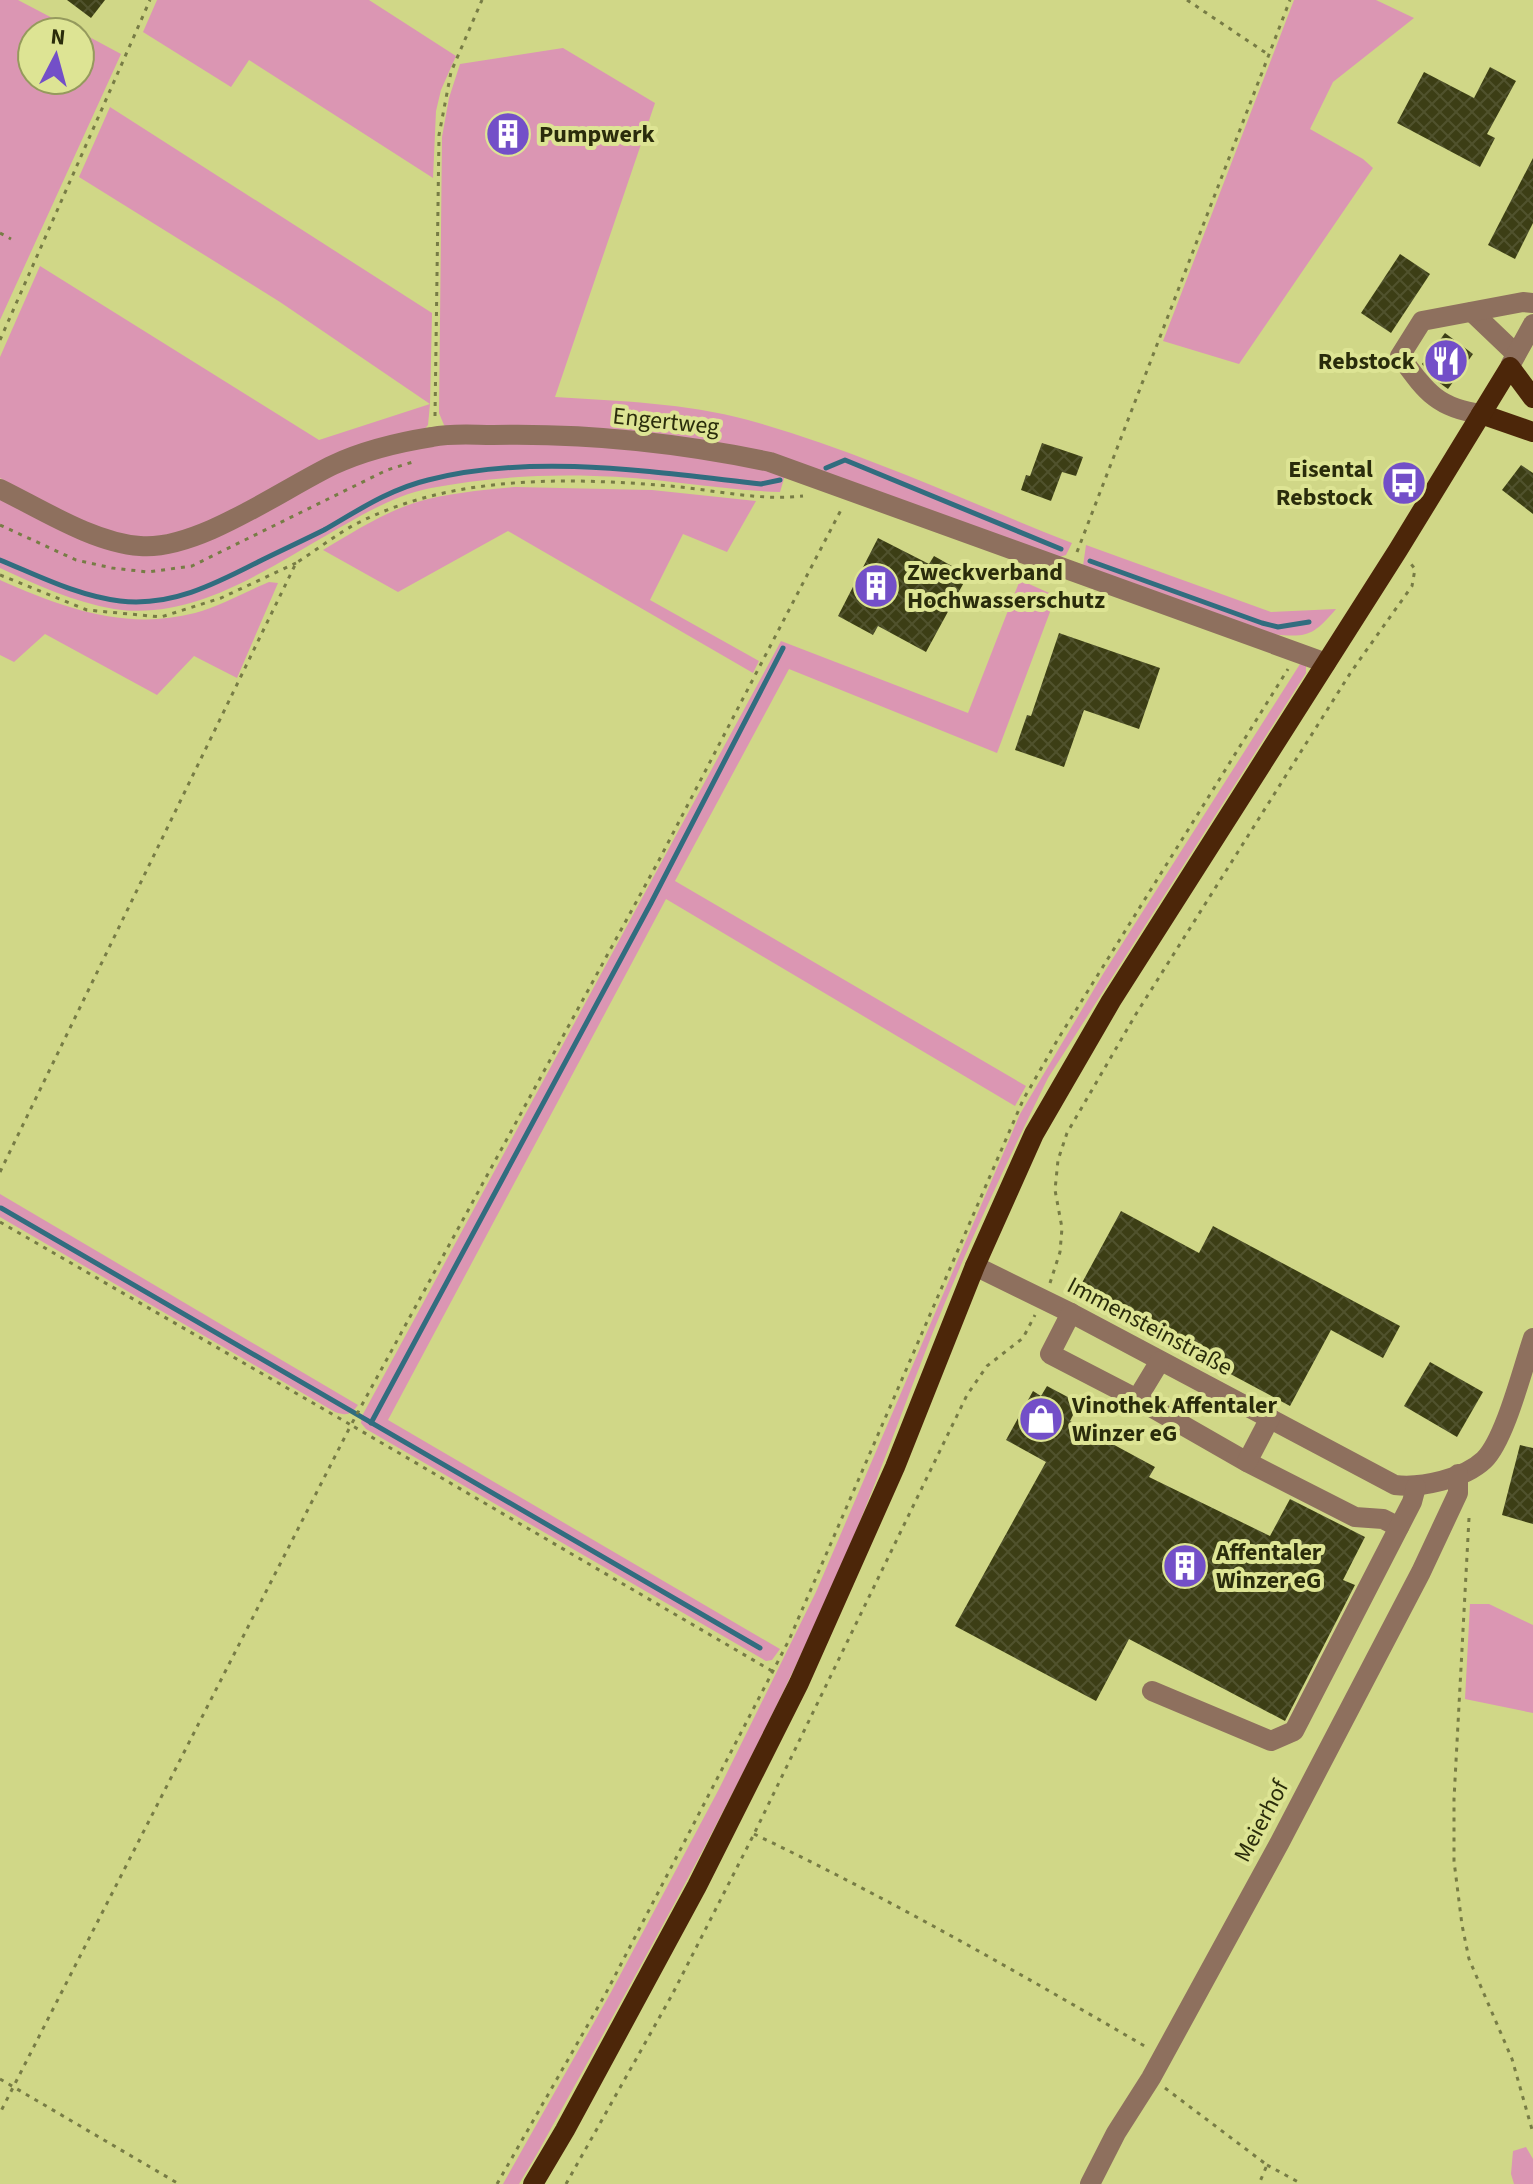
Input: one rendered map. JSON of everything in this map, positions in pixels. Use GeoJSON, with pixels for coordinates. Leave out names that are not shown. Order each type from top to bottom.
{"type":"FeatureCollection","features":[{"type":"Feature","properties":{"kind":"main road"},"geometry":{"type":"LineString","coordinates":[[1513,361],[1533,398]]}},
{"type":"Feature","properties":{"kind":"main road"},"geometry":{"type":"LineString","coordinates":[[533,2184],[697,1886],[799,1683],[895,1467],[975,1266],[1034,1134],[1111,1001],[1398,550],[1513,361]]}},
{"type":"Feature","properties":{"kind":"main road"},"geometry":{"type":"LineString","coordinates":[[1481,414],[1533,432]]}},
{"type":"Feature","properties":{"kind":"street"},"geometry":{"type":"LineString","coordinates":[[1481,414],[1461,412],[1427,393],[1400,356],[1422,321],[1523,302],[1533,303]]}},
{"type":"Feature","properties":{"kind":"street"},"geometry":{"type":"LineString","coordinates":[[1472,312],[1513,361],[1533,324]]}},
{"type":"Feature","properties":{"kind":"street","name":"Engertweg"},"geometry":{"type":"LineString","coordinates":[[0,489],[95,534],[141,547],[180,542],[336,464],[435,436],[525,434],[692,449],[770,462],[1326,663]]}},
{"type":"Feature","properties":{"kind":"street","name":"Immensteinstraße"},"geometry":{"type":"LineString","coordinates":[[975,1266],[1071,1313],[1395,1485],[1416,1487]]}},
{"type":"Feature","properties":{"kind":"street"},"geometry":{"type":"LineString","coordinates":[[1071,1313],[1050,1354],[1355,1517],[1383,1519],[1399,1527]]}},
{"type":"Feature","properties":{"kind":"street"},"geometry":{"type":"LineString","coordinates":[[1152,1691],[1271,1741],[1294,1731],[1399,1527],[1416,1487],[1458,1474],[1484,1460],[1496,1441],[1533,1338]]}},
{"type":"Feature","properties":{"kind":"street"},"geometry":{"type":"LineString","coordinates":[[1137,1399],[1160,1361]]}},
{"type":"Feature","properties":{"kind":"street"},"geometry":{"type":"LineString","coordinates":[[1247,1462],[1270,1418]]}},
{"type":"Feature","properties":{"kind":"street","name":"Meierhof"},"geometry":{"type":"LineString","coordinates":[[1090,2184],[1280,1842],[1421,1572],[1458,1493],[1458,1474]]}},
{"type":"Feature","properties":{"kind":"path"},"geometry":{"type":"LineString","coordinates":[[0,340],[150,0]]}},
{"type":"Feature","properties":{"kind":"path"},"geometry":{"type":"LineString","coordinates":[[435,436],[439,135],[451,72],[482,0]]}},
{"type":"Feature","properties":{"kind":"path"},"geometry":{"type":"LineString","coordinates":[[1187,0],[1269,55]]}},
{"type":"Feature","properties":{"kind":"path"},"geometry":{"type":"LineString","coordinates":[[1069,571],[1290,0]]}},
{"type":"Feature","properties":{"kind":"path"},"geometry":{"type":"LineString","coordinates":[[1,234],[11,239]]}},
{"type":"Feature","properties":{"kind":"path"},"geometry":{"type":"LineString","coordinates":[[0,525],[76,560],[112,568],[148,572],[192,566],[387,470],[427,459]]}},
{"type":"Feature","properties":{"kind":"path"},"geometry":{"type":"LineString","coordinates":[[0,575],[87,610],[161,617],[221,598],[296,563],[353,526],[412,501],[475,486],[557,481],[670,487],[740,496],[804,496]]}},
{"type":"Feature","properties":{"kind":"path"},"geometry":{"type":"LineString","coordinates":[[0,2113],[351,1425],[658,862],[851,491]]}},
{"type":"Feature","properties":{"kind":"path"},"geometry":{"type":"LineString","coordinates":[[566,2184],[665,2008],[754,1834],[967,1395],[987,1366],[1023,1338],[1044,1299],[1060,1252],[1062,1228],[1055,1190],[1058,1160],[1067,1133],[1136,1014],[1343,685],[1412,586],[1415,569],[1398,550]]}},
{"type":"Feature","properties":{"kind":"path"},"geometry":{"type":"LineString","coordinates":[[0,1172],[296,563]]}},
{"type":"Feature","properties":{"kind":"path"},"geometry":{"type":"LineString","coordinates":[[497,2184],[606,1993],[772,1671],[837,1535],[962,1236],[1023,1100],[1285,677],[1297,650]]}},
{"type":"Feature","properties":{"kind":"path"},"geometry":{"type":"LineString","coordinates":[[0,1222],[772,1671]]}},
{"type":"Feature","properties":{"kind":"path"},"geometry":{"type":"LineString","coordinates":[[1469,1510],[1454,1799],[1454,1861],[1469,1959],[1512,2059],[1533,2133]]}},
{"type":"Feature","properties":{"kind":"path"},"geometry":{"type":"LineString","coordinates":[[754,1834],[841,1875],[1161,2056]]}},
{"type":"Feature","properties":{"kind":"path"},"geometry":{"type":"LineString","coordinates":[[1151,2078],[1267,2165],[1302,2184]]}},
{"type":"Feature","properties":{"kind":"path"},"geometry":{"type":"LineString","coordinates":[[0,2079],[179,2184]]}},
{"type":"Feature","properties":{"kind":"path"},"geometry":{"type":"LineString","coordinates":[[1259,2184],[1267,2165]]}},
{"type":"Feature","properties":{"kind":"shaded area"},"geometry":{"type":"Polygon","coordinates":[[[0,0],[18,0],[48,16],[16,16],[16,96],[96,96],[96,41],[121,54],[0,320],[0,0]]]}},
{"type":"Feature","properties":{"kind":"shaded area"},"geometry":{"type":"Polygon","coordinates":[[[157,0],[369,0],[456,56],[441,90],[436,111],[433,178],[249,60],[231,87],[143,32],[157,0]]]}},
{"type":"Feature","properties":{"kind":"shaded area"},"geometry":{"type":"Polygon","coordinates":[[[1294,0],[1376,0],[1414,18],[1333,82],[1310,129],[1373,168],[1239,364],[1163,341],[1294,0]]]}},
{"type":"Feature","properties":{"kind":"shaded area"},"geometry":{"type":"Polygon","coordinates":[[[563,48],[655,103],[555,397],[700,410],[790,432],[872,461],[1072,543],[1066,555],[1056,558],[800,465],[451,429],[444,425],[439,413],[442,137],[449,98],[460,64],[563,48]]]}},
{"type":"Feature","properties":{"kind":"shaded area"},"geometry":{"type":"Polygon","coordinates":[[[110,107],[432,313],[430,404],[280,302],[79,177],[110,107]]]}},
{"type":"Feature","properties":{"kind":"shaded area"},"geometry":{"type":"Polygon","coordinates":[[[40,266],[319,440],[430,404],[428,425],[421,433],[205,526],[152,538],[128,536],[74,520],[0,478],[0,357],[40,266]]]}},
{"type":"Feature","properties":{"kind":"shaded area"},"geometry":{"type":"Polygon","coordinates":[[[457,441],[632,446],[786,472],[780,492],[573,476],[491,479],[431,488],[377,507],[252,578],[199,601],[171,608],[143,611],[99,606],[0,568],[0,496],[145,551],[363,459],[457,441]]]}},
{"type":"Feature","properties":{"kind":"shaded area"},"geometry":{"type":"Polygon","coordinates":[[[515,487],[652,490],[756,501],[727,552],[683,534],[650,600],[759,661],[753,673],[508,531],[398,592],[323,550],[380,517],[417,502],[453,494],[515,487]]]}},
{"type":"Feature","properties":{"kind":"shaded area"},"geometry":{"type":"Polygon","coordinates":[[[1086,545],[1271,612],[1336,609],[1308,633],[1294,636],[1272,634],[1083,566],[1086,545]]]}},
{"type":"Feature","properties":{"kind":"shaded area"},"geometry":{"type":"Polygon","coordinates":[[[0,580],[47,600],[95,614],[144,619],[195,613],[269,582],[278,583],[237,678],[194,656],[157,695],[45,634],[14,662],[0,655],[0,580]]]}},
{"type":"Feature","properties":{"kind":"shaded area"},"geometry":{"type":"Polygon","coordinates":[[[1020,580],[1056,596],[997,753],[789,669],[675,881],[1026,1086],[1015,1106],[666,899],[388,1420],[780,1649],[772,1660],[766,1661],[366,1429],[361,1423],[362,1416],[781,641],[968,713],[1020,580]]]}},
{"type":"Feature","properties":{"kind":"shaded area"},"geometry":{"type":"Polygon","coordinates":[[[1300,664],[1306,666],[1306,673],[1048,1078],[960,1267],[847,1554],[765,1730],[537,2154],[519,2184],[503,2184],[610,1994],[719,1789],[816,1592],[1020,1114],[1103,974],[1300,664]]]}},
{"type":"Feature","properties":{"kind":"shaded area"},"geometry":{"type":"Polygon","coordinates":[[[0,1194],[358,1405],[348,1414],[335,1412],[0,1217],[0,1194]]]}},
{"type":"Feature","properties":{"kind":"shaded area"},"geometry":{"type":"Polygon","coordinates":[[[1470,1604],[1489,1604],[1533,1625],[1533,1713],[1465,1699],[1470,1604]]]}},
{"type":"Feature","properties":{"kind":"shaded area"},"geometry":{"type":"Polygon","coordinates":[[[1526,2147],[1533,2159],[1533,2184],[1514,2184],[1511,2174],[1513,2151],[1526,2147]]]}},
{"type":"Feature","properties":{"kind":"building"},"geometry":{"type":"Polygon","coordinates":[[[67,0],[105,0],[93,16],[67,0]]]}},
{"type":"Feature","properties":{"kind":"building"},"geometry":{"type":"Polygon","coordinates":[[[1490,67],[1516,81],[1487,134],[1495,138],[1480,167],[1397,123],[1424,72],[1474,98],[1490,67]]]}},
{"type":"Feature","properties":{"kind":"building","name":"Pumpwerk"},"geometry":{"type":"Polygon","coordinates":[[[501,117],[524,125],[516,151],[492,142],[501,117]]]}},
{"type":"Feature","properties":{"kind":"building"},"geometry":{"type":"Polygon","coordinates":[[[1533,158],[1533,223],[1515,259],[1488,245],[1533,158]]]}},
{"type":"Feature","properties":{"kind":"building"},"geometry":{"type":"Polygon","coordinates":[[[1400,254],[1430,274],[1391,333],[1361,313],[1400,254]]]}},
{"type":"Feature","properties":{"kind":"building","name":"Rebstock"},"geometry":{"type":"Polygon","coordinates":[[[1445,333],[1473,354],[1448,389],[1434,379],[1422,364],[1445,333]]]}},
{"type":"Feature","properties":{"kind":"building"},"geometry":{"type":"Polygon","coordinates":[[[1042,443],[1083,457],[1076,476],[1062,472],[1051,501],[1021,490],[1026,475],[1030,476],[1042,443]]]}},
{"type":"Feature","properties":{"kind":"building"},"geometry":{"type":"Polygon","coordinates":[[[1521,465],[1533,473],[1533,514],[1502,490],[1521,465]]]}},
{"type":"Feature","properties":{"kind":"building"},"geometry":{"type":"Polygon","coordinates":[[[878,538],[929,564],[934,556],[968,575],[926,652],[878,626],[873,635],[838,616],[878,538]]]}},
{"type":"Feature","properties":{"kind":"building"},"geometry":{"type":"Polygon","coordinates":[[[1059,633],[1160,668],[1139,729],[1084,710],[1064,767],[1015,750],[1027,715],[1031,716],[1059,633]]]}},
{"type":"Feature","properties":{"kind":"building"},"geometry":{"type":"Polygon","coordinates":[[[1121,1211],[1199,1253],[1213,1226],[1400,1326],[1383,1358],[1331,1330],[1290,1406],[1077,1292],[1121,1211]]]}},
{"type":"Feature","properties":{"kind":"building"},"geometry":{"type":"Polygon","coordinates":[[[1430,1362],[1483,1392],[1457,1437],[1404,1406],[1430,1362]]]}},
{"type":"Feature","properties":{"kind":"building","name":"Affentaler Winzer eG"},"geometry":{"type":"Polygon","coordinates":[[[1047,1386],[1079,1403],[1070,1421],[1155,1467],[1149,1477],[1270,1536],[1290,1499],[1365,1537],[1343,1580],[1355,1585],[1285,1721],[1129,1639],[1096,1701],[955,1626],[1046,1462],[1006,1440],[1033,1391],[1041,1396],[1047,1386]]]}},
{"type":"Feature","properties":{"kind":"building"},"geometry":{"type":"Polygon","coordinates":[[[1520,1445],[1533,1448],[1533,1524],[1502,1515],[1520,1445]]]}},
{"type":"Feature","properties":{"kind":"waterway"},"geometry":{"type":"LineString","coordinates":[[826,468],[845,460],[1061,549]]}},
{"type":"Feature","properties":{"kind":"waterway"},"geometry":{"type":"LineString","coordinates":[[0,560],[89,595],[120,601],[157,601],[192,592],[225,578],[400,489],[468,472],[551,466],[594,467],[761,484],[780,480]]}},
{"type":"Feature","properties":{"kind":"waterway"},"geometry":{"type":"LineString","coordinates":[[1090,561],[1262,623],[1278,627],[1309,622]]}},
{"type":"Feature","properties":{"kind":"waterway"},"geometry":{"type":"LineString","coordinates":[[371,1423],[651,903],[783,648]]}},
{"type":"Feature","properties":{"kind":"waterway"},"geometry":{"type":"LineString","coordinates":[[1,1208],[760,1648]]}},
{"type":"Feature","properties":{"kind":"place","name":"Pumpwerk"},"geometry":{"type":"Point","coordinates":[508,134]}},
{"type":"Feature","properties":{"kind":"place","name":"Rebstock"},"geometry":{"type":"Point","coordinates":[1446,361]}},
{"type":"Feature","properties":{"kind":"place","name":"Eisental Rebstock"},"geometry":{"type":"Point","coordinates":[1404,483]}},
{"type":"Feature","properties":{"kind":"place","name":"Zweckverband Hochwasserschutz"},"geometry":{"type":"Point","coordinates":[876,586]}},
{"type":"Feature","properties":{"kind":"place","name":"Vinothek Affentaler Winzer eG"},"geometry":{"type":"Point","coordinates":[1041,1419]}},
{"type":"Feature","properties":{"kind":"place","name":"Affentaler Winzer eG"},"geometry":{"type":"Point","coordinates":[1185,1566]}}]}
